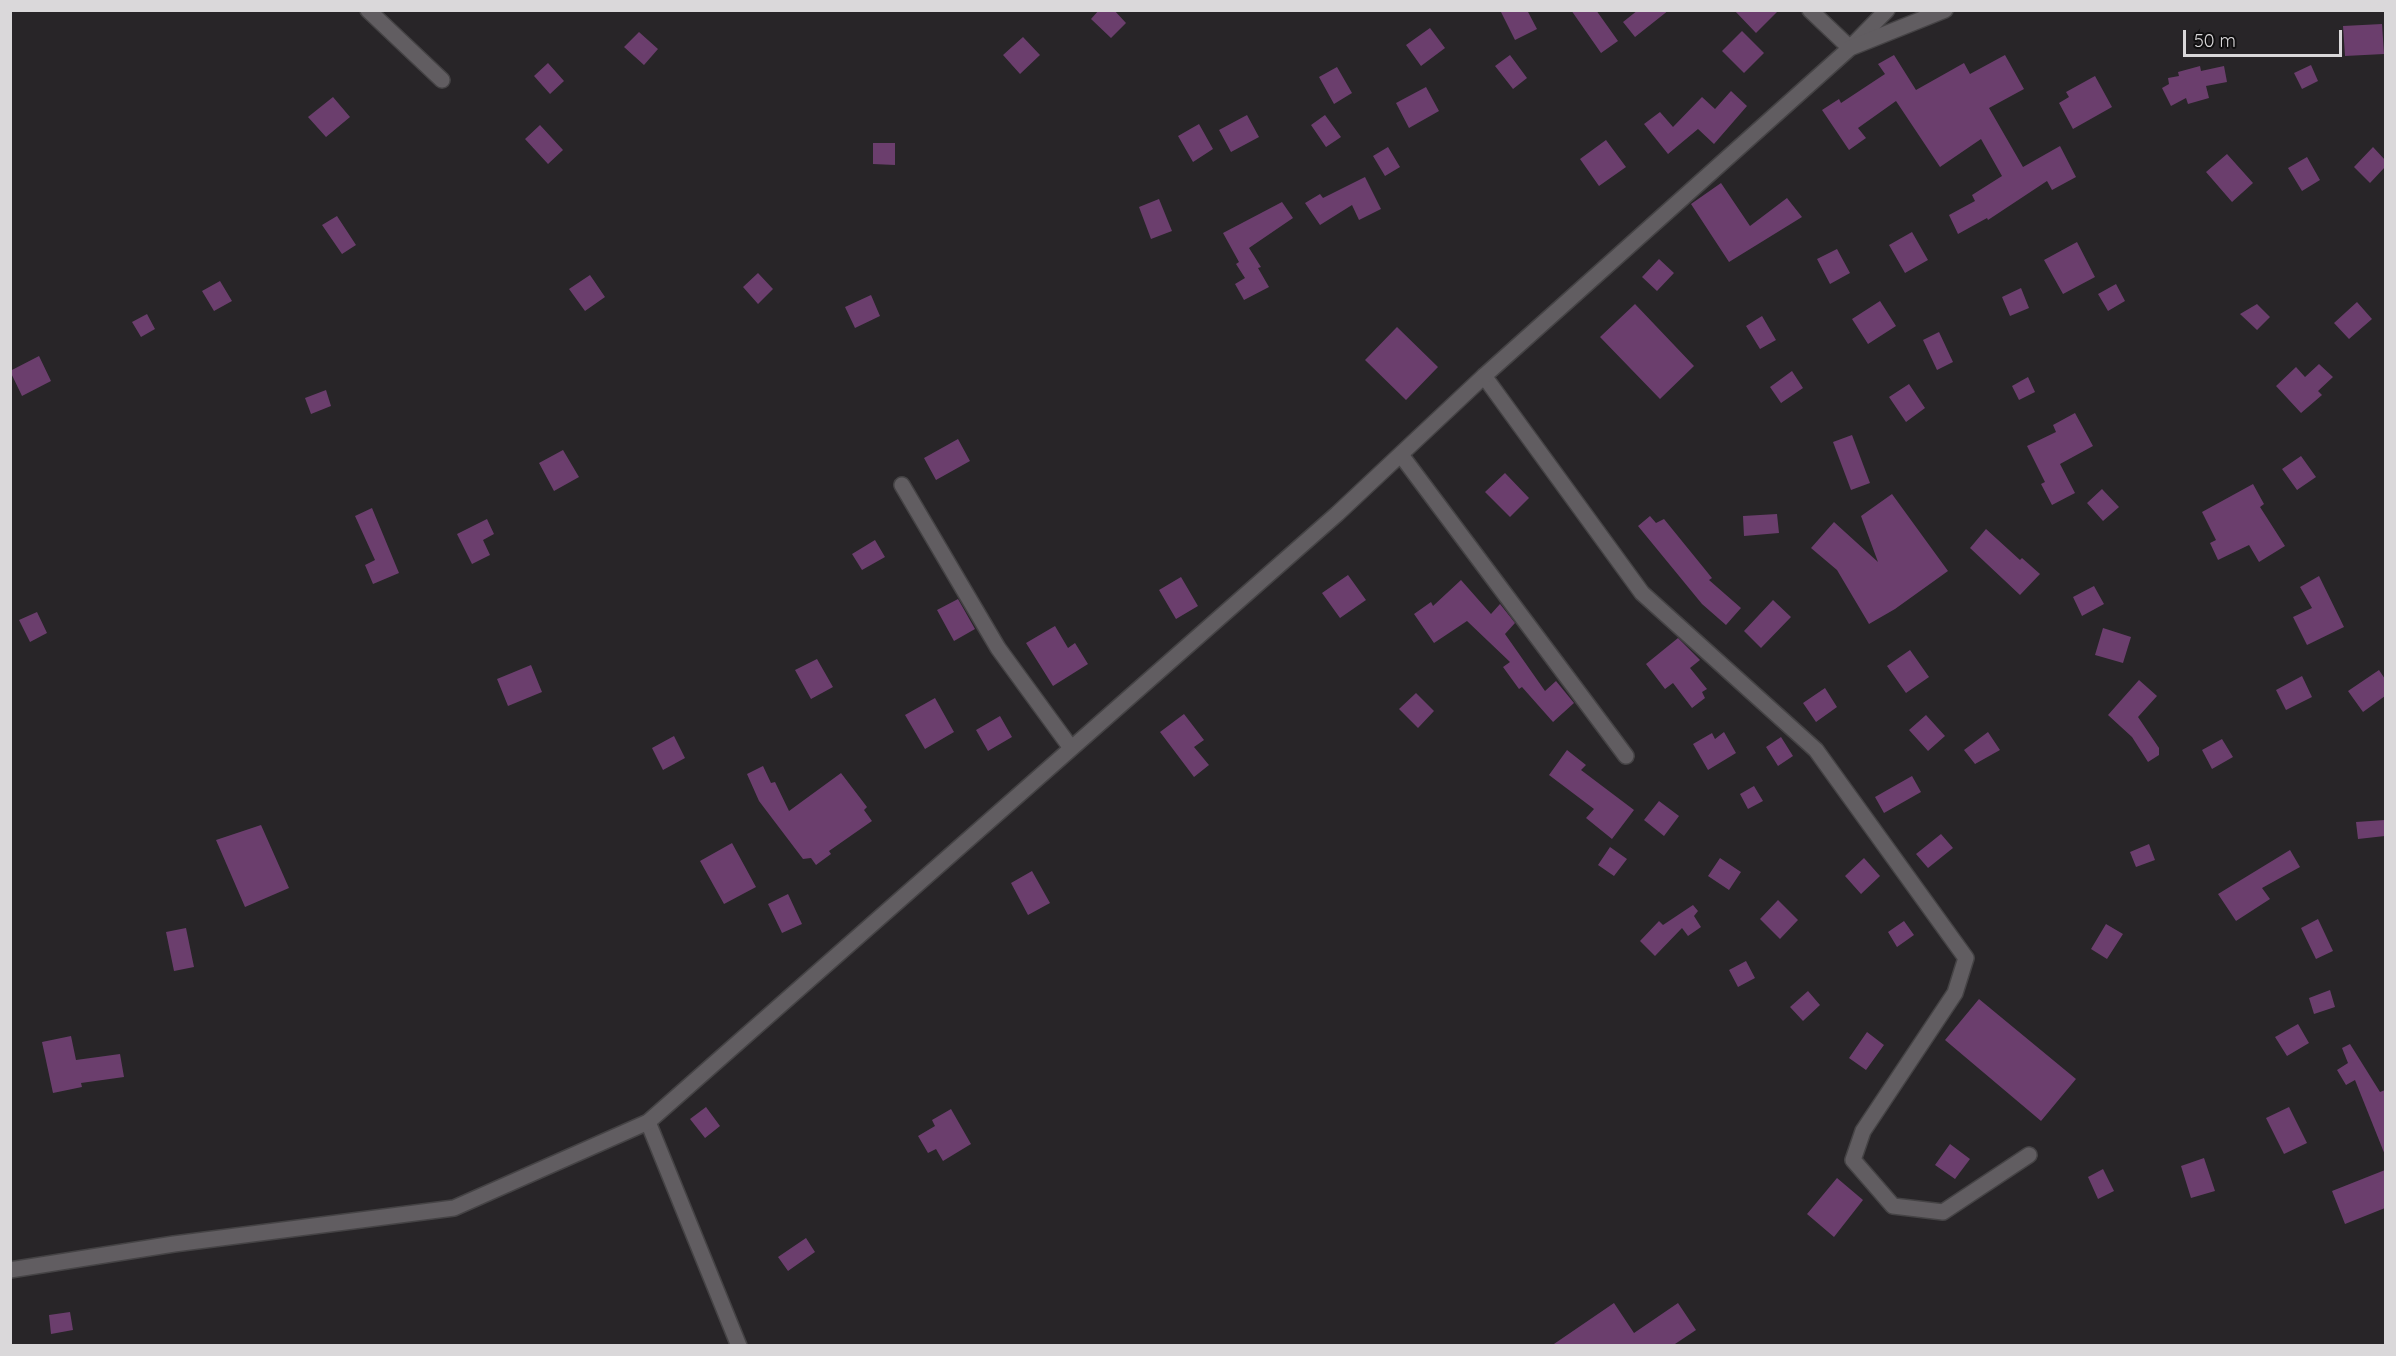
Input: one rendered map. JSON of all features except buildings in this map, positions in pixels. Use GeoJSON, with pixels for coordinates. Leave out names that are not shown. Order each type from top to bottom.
{"type":"FeatureCollection","features":[{"type":"Feature","properties":{"kind":"street"},"geometry":{"type":"LineString","coordinates":[[368,10],[442,80]]}},
{"type":"Feature","properties":{"kind":"street"},"geometry":{"type":"LineString","coordinates":[[1810,10],[1850,48]]}},
{"type":"Feature","properties":{"kind":"street"},"geometry":{"type":"LineString","coordinates":[[10,1269],[174,1244],[454,1208],[648,1122],[1401,455],[1484,376],[1850,48],[1887,10]]}},
{"type":"Feature","properties":{"kind":"street"},"geometry":{"type":"LineString","coordinates":[[1850,48],[1945,10]]}},
{"type":"Feature","properties":{"kind":"street"},"geometry":{"type":"LineString","coordinates":[[1484,376],[1642,593],[1816,750],[1966,958],[1955,993],[1863,1131],[1853,1160],[1893,1206],[1943,1212],[2029,1155]]}},
{"type":"Feature","properties":{"kind":"street"},"geometry":{"type":"LineString","coordinates":[[1401,455],[1626,756]]}},
{"type":"Feature","properties":{"kind":"street"},"geometry":{"type":"LineString","coordinates":[[902,485],[998,648],[1071,748]]}},
{"type":"Feature","properties":{"kind":"street"},"geometry":{"type":"LineString","coordinates":[[648,1122],[739,1346]]}}]}
